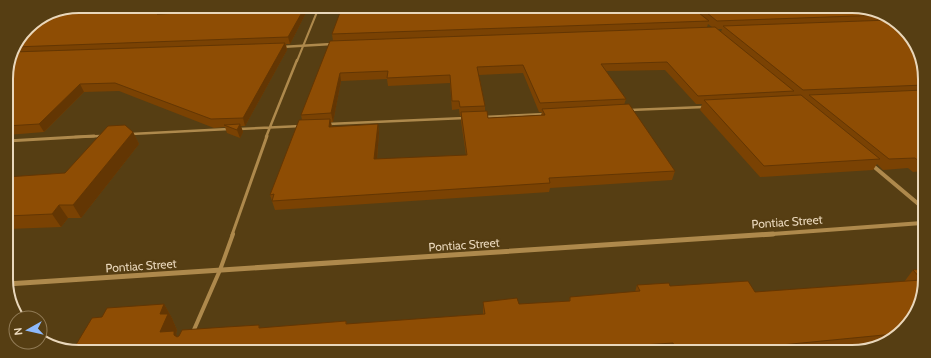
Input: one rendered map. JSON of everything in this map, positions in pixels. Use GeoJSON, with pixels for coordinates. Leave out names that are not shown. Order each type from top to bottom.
{"type":"FeatureCollection","features":[{"type":"Feature","properties":{"kind":"street"},"geometry":{"type":"LineString","coordinates":[[277,47],[340,44]]}},
{"type":"Feature","properties":{"kind":"street"},"geometry":{"type":"LineString","coordinates":[[869,162],[918,204]]}},
{"type":"Feature","properties":{"kind":"street","name":"Pontiac Street"},"geometry":{"type":"LineString","coordinates":[[13,284],[602,246],[918,223]]}},
{"type":"Feature","properties":{"kind":"lane"},"geometry":{"type":"LineString","coordinates":[[192,334],[220,270],[270,127],[317,13]]}},
{"type":"Feature","properties":{"kind":"lane"},"geometry":{"type":"LineString","coordinates":[[629,110],[709,107]]}},
{"type":"Feature","properties":{"kind":"lane"},"geometry":{"type":"LineString","coordinates":[[478,117],[550,114]]}},
{"type":"Feature","properties":{"kind":"lane"},"geometry":{"type":"LineString","coordinates":[[326,124],[470,118]]}},
{"type":"Feature","properties":{"kind":"lane"},"geometry":{"type":"LineString","coordinates":[[238,129],[302,126]]}},
{"type":"Feature","properties":{"kind":"lane"},"geometry":{"type":"LineString","coordinates":[[126,134],[230,129]]}},
{"type":"Feature","properties":{"kind":"lane"},"geometry":{"type":"LineString","coordinates":[[13,141],[102,136]]}},
{"type":"Feature","properties":{"kind":"building"},"geometry":{"type":"Polygon","coordinates":[[[79,13],[302,13],[288,37],[22,47],[36,29],[46,22],[58,17],[79,13]]]}},
{"type":"Feature","properties":{"kind":"building"},"geometry":{"type":"Polygon","coordinates":[[[340,13],[699,13],[709,21],[332,34],[340,13]]]}},
{"type":"Feature","properties":{"kind":"building"},"geometry":{"type":"Polygon","coordinates":[[[707,13],[852,13],[867,16],[717,21],[707,13]]]}},
{"type":"Feature","properties":{"kind":"building"},"geometry":{"type":"Polygon","coordinates":[[[881,20],[899,32],[909,46],[916,62],[918,85],[803,90],[723,26],[881,20]]]}},
{"type":"Feature","properties":{"kind":"building"},"geometry":{"type":"Polygon","coordinates":[[[715,27],[794,91],[698,96],[667,62],[601,64],[626,99],[540,103],[523,65],[477,67],[485,106],[460,107],[459,101],[452,101],[450,75],[387,78],[388,71],[340,73],[331,113],[301,115],[330,41],[715,27]]]}},
{"type":"Feature","properties":{"kind":"building"},"geometry":{"type":"Polygon","coordinates":[[[285,43],[243,118],[211,119],[115,83],[80,84],[39,124],[13,126],[13,75],[15,62],[19,52],[285,43]]]}},
{"type":"Feature","properties":{"kind":"building"},"geometry":{"type":"Polygon","coordinates":[[[918,90],[918,160],[915,158],[889,159],[809,95],[918,90]]]}},
{"type":"Feature","properties":{"kind":"building"},"geometry":{"type":"Polygon","coordinates":[[[801,95],[880,159],[764,166],[704,100],[801,95]]]}},
{"type":"Feature","properties":{"kind":"building"},"geometry":{"type":"Polygon","coordinates":[[[629,104],[675,171],[549,178],[550,183],[272,201],[274,194],[270,195],[299,120],[330,119],[329,127],[378,124],[374,159],[467,155],[461,112],[487,111],[488,118],[545,115],[542,109],[629,104]]]}},
{"type":"Feature","properties":{"kind":"building"},"geometry":{"type":"Polygon","coordinates":[[[240,124],[237,130],[224,125],[240,124]]]}},
{"type":"Feature","properties":{"kind":"building"},"geometry":{"type":"Polygon","coordinates":[[[125,125],[133,132],[73,205],[59,205],[52,214],[13,216],[13,177],[65,173],[108,126],[125,125]]]}},
{"type":"Feature","properties":{"kind":"building"},"geometry":{"type":"Polygon","coordinates":[[[918,269],[918,276],[913,270],[918,269]]]}},
{"type":"Feature","properties":{"kind":"building"},"geometry":{"type":"Polygon","coordinates":[[[918,280],[914,300],[909,312],[899,326],[887,335],[781,345],[674,345],[673,343],[642,345],[76,345],[92,318],[102,317],[107,308],[164,304],[160,314],[168,314],[160,332],[174,331],[174,335],[177,337],[182,330],[259,325],[259,328],[346,321],[346,324],[485,314],[483,302],[517,298],[519,304],[570,301],[570,297],[640,291],[637,285],[669,283],[670,286],[748,281],[755,292],[918,280]]]}}]}
